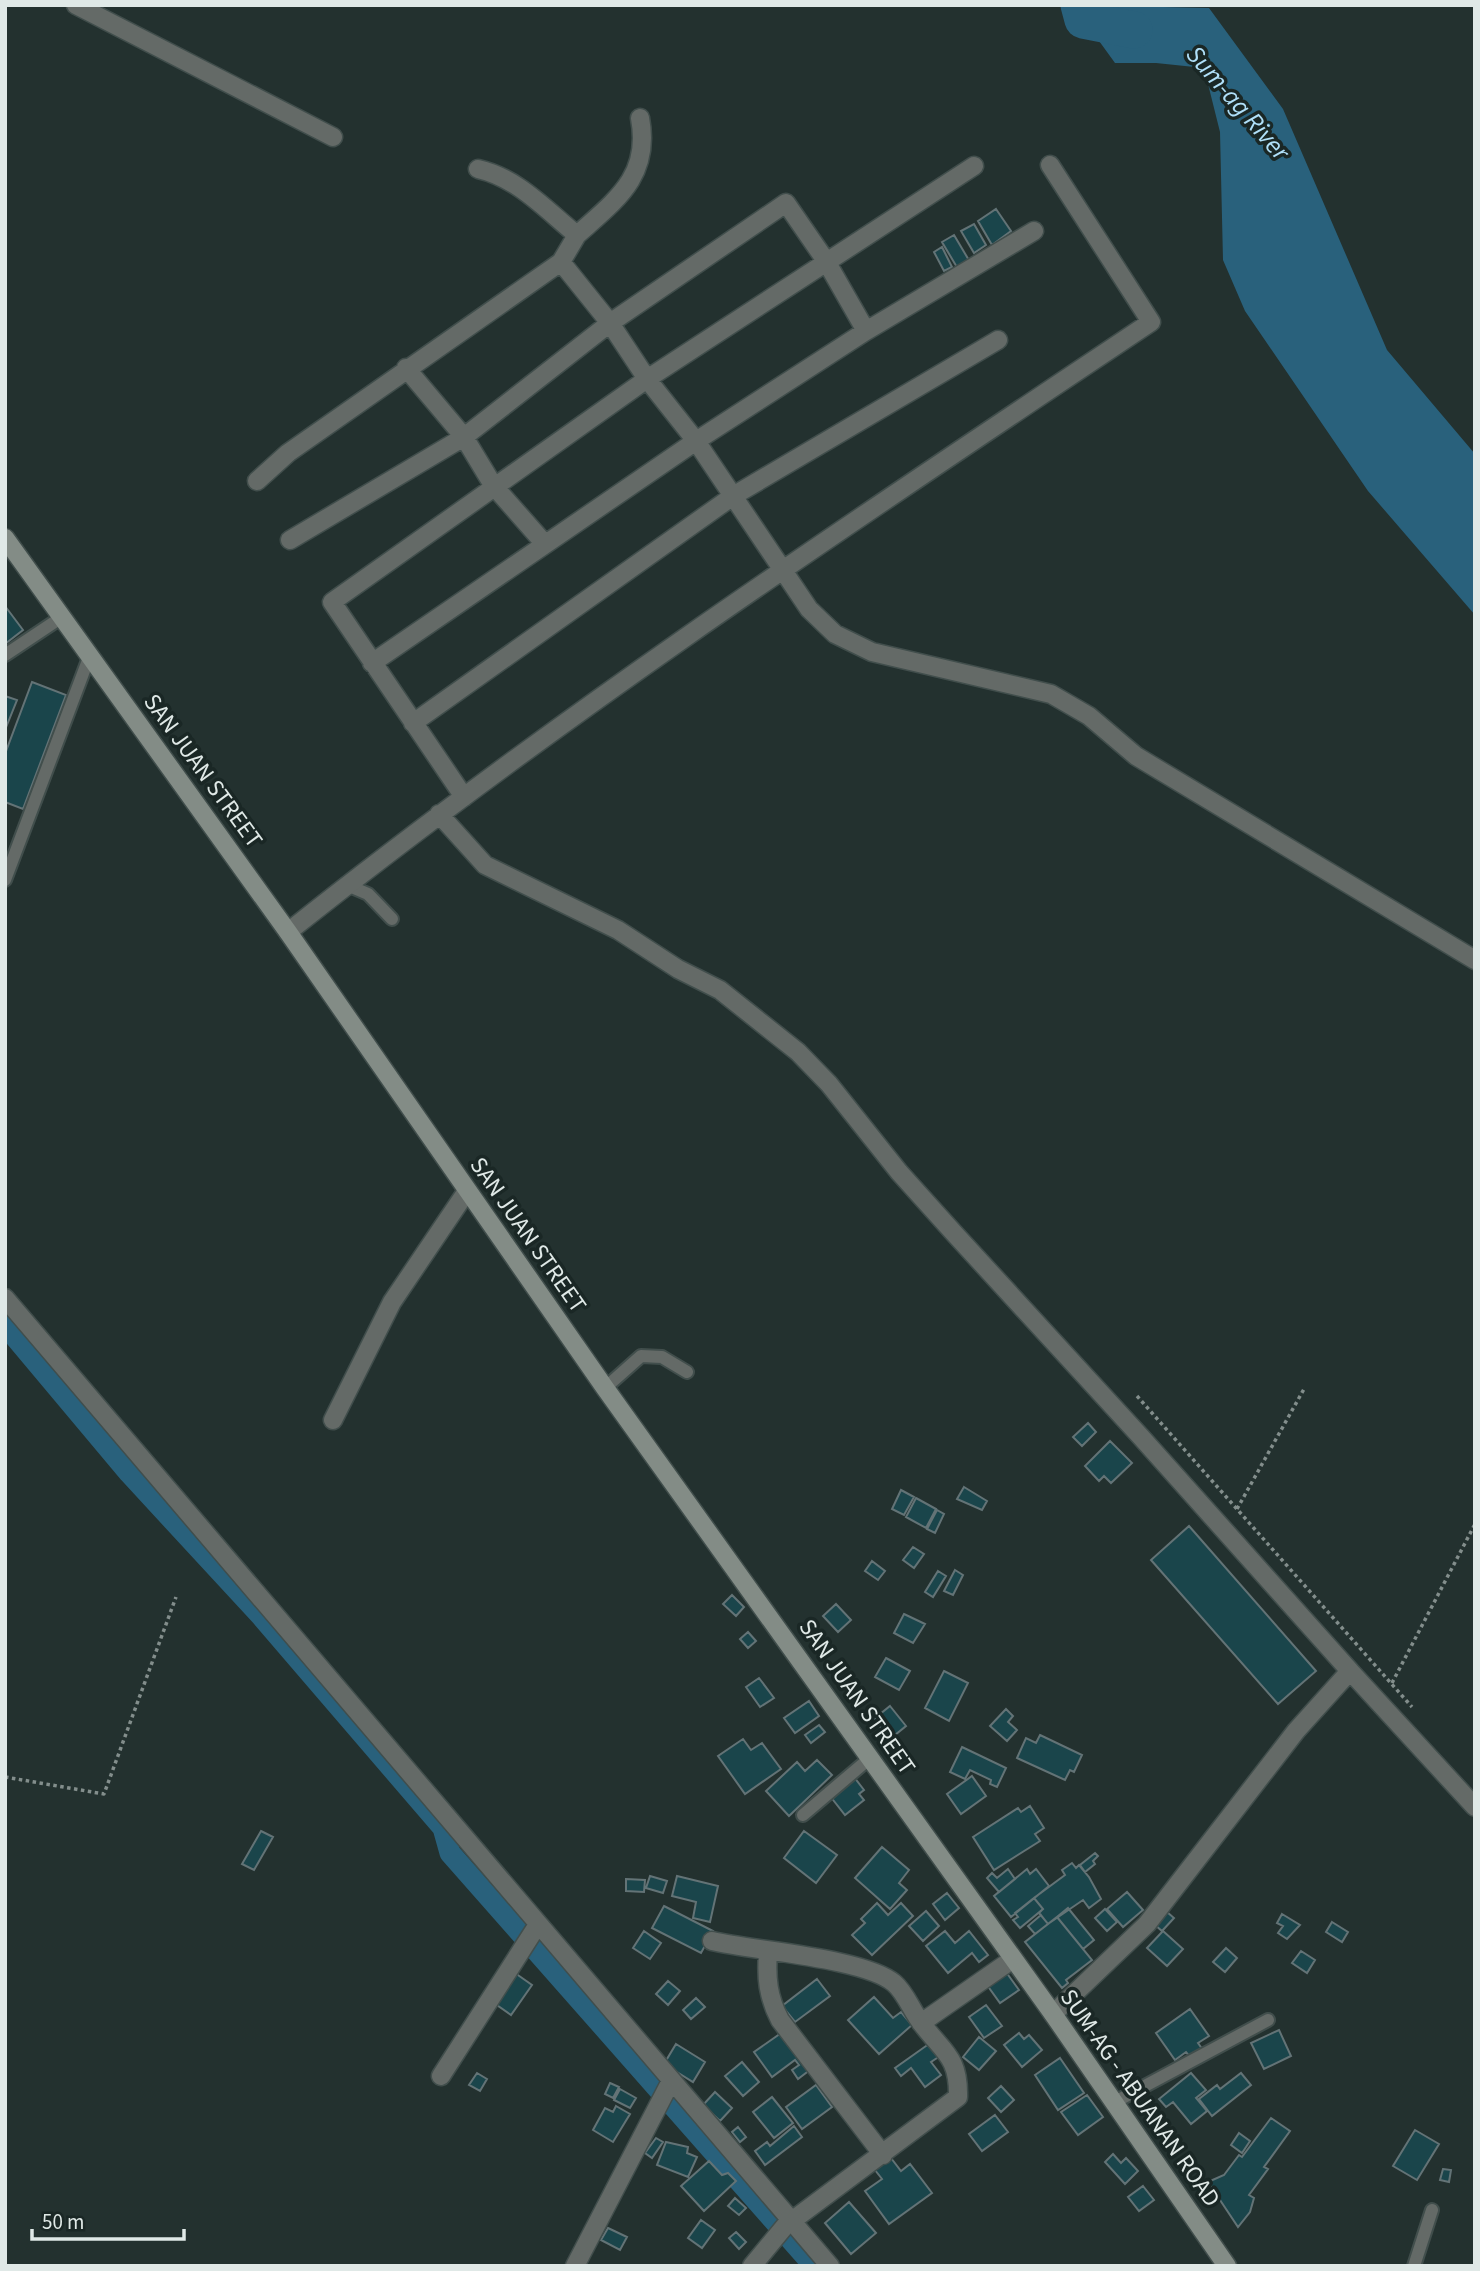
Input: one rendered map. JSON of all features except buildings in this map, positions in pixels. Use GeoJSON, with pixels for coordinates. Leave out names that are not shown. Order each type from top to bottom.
{"type":"FeatureCollection","features":[{"type":"Feature","properties":{"kind":"main road","name":"SAN JUAN STREET"},"geometry":{"type":"LineString","coordinates":[[5,538],[288,932],[605,1388],[1013,1959]]}},
{"type":"Feature","properties":{"kind":"main road","name":"SUM-AG - ABUANAN ROAD"},"geometry":{"type":"LineString","coordinates":[[1013,1959],[1227,2266]]}},
{"type":"Feature","properties":{"kind":"street"},"geometry":{"type":"LineString","coordinates":[[76,5],[333,137]]}},
{"type":"Feature","properties":{"kind":"street"},"geometry":{"type":"LineString","coordinates":[[257,481],[288,453],[561,262],[577,235],[617,200],[632,180],[644,143],[640,118]]}},
{"type":"Feature","properties":{"kind":"street"},"geometry":{"type":"LineString","coordinates":[[288,932],[439,814],[783,569],[1150,322],[1050,165]]}},
{"type":"Feature","properties":{"kind":"street"},"geometry":{"type":"LineString","coordinates":[[464,797],[332,602],[493,485],[647,379],[974,166]]}},
{"type":"Feature","properties":{"kind":"street"},"geometry":{"type":"LineString","coordinates":[[478,169],[499,174],[508,180],[577,235]]}},
{"type":"Feature","properties":{"kind":"street"},"geometry":{"type":"LineString","coordinates":[[290,540],[464,436],[610,323],[786,203],[826,261],[866,331]]}},
{"type":"Feature","properties":{"kind":"street"},"geometry":{"type":"LineString","coordinates":[[372,663],[696,441],[866,331],[1034,231]]}},
{"type":"Feature","properties":{"kind":"street"},"geometry":{"type":"LineString","coordinates":[[561,262],[610,323],[647,379],[696,441],[809,609],[835,634],[872,652],[1051,694],[1088,716],[1136,756],[1475,960]]}},
{"type":"Feature","properties":{"kind":"street"},"geometry":{"type":"LineString","coordinates":[[413,723],[733,496],[998,340]]}},
{"type":"Feature","properties":{"kind":"street"},"geometry":{"type":"LineString","coordinates":[[406,369],[464,436],[493,485],[544,543]]}},
{"type":"Feature","properties":{"kind":"street"},"geometry":{"type":"LineString","coordinates":[[439,814],[485,865],[618,930],[678,968],[720,989],[798,1052],[830,1084],[899,1172],[1475,1807]]}},
{"type":"Feature","properties":{"kind":"street"},"geometry":{"type":"LineString","coordinates":[[333,1420],[392,1301],[467,1191]]}},
{"type":"Feature","properties":{"kind":"street"},"geometry":{"type":"LineString","coordinates":[[5,1298],[534,1930],[670,2084],[784,2228],[830,2266]]}},
{"type":"Feature","properties":{"kind":"street"},"geometry":{"type":"LineString","coordinates":[[1053,2014],[1146,1924],[1278,1753],[1350,1671]]}},
{"type":"Feature","properties":{"kind":"street"},"geometry":{"type":"LineString","coordinates":[[441,2076],[534,1930]]}},
{"type":"Feature","properties":{"kind":"street"},"geometry":{"type":"LineString","coordinates":[[712,1941],[864,1967],[895,1984],[921,2023],[952,2058],[958,2073],[958,2097],[784,2228],[752,2266]]}},
{"type":"Feature","properties":{"kind":"street"},"geometry":{"type":"LineString","coordinates":[[768,1952],[766,1976],[771,2001],[780,2020],[883,2155]]}},
{"type":"Feature","properties":{"kind":"street"},"geometry":{"type":"LineString","coordinates":[[921,2023],[1013,1959]]}},
{"type":"Feature","properties":{"kind":"street"},"geometry":{"type":"LineString","coordinates":[[575,2266],[670,2084]]}},
{"type":"Feature","properties":{"kind":"lane"},"geometry":{"type":"LineString","coordinates":[[5,655],[62,617]]}},
{"type":"Feature","properties":{"kind":"lane"},"geometry":{"type":"LineString","coordinates":[[5,880],[90,656]]}},
{"type":"Feature","properties":{"kind":"lane"},"geometry":{"type":"LineString","coordinates":[[347,885],[368,894],[393,919]]}},
{"type":"Feature","properties":{"kind":"lane"},"geometry":{"type":"LineString","coordinates":[[605,1388],[641,1356],[662,1357],[687,1372]]}},
{"type":"Feature","properties":{"kind":"lane"},"geometry":{"type":"LineString","coordinates":[[803,1815],[870,1758]]}},
{"type":"Feature","properties":{"kind":"lane"},"geometry":{"type":"LineString","coordinates":[[1113,2103],[1268,2020]]}},
{"type":"Feature","properties":{"kind":"lane"},"geometry":{"type":"LineString","coordinates":[[1414,2266],[1432,2210]]}},
{"type":"Feature","properties":{"kind":"path"},"geometry":{"type":"LineString","coordinates":[[1237,1509],[1304,1389]]}},
{"type":"Feature","properties":{"kind":"path"},"geometry":{"type":"LineString","coordinates":[[1138,1396],[1416,1713]]}},
{"type":"Feature","properties":{"kind":"path"},"geometry":{"type":"LineString","coordinates":[[1391,1684],[1475,1524]]}},
{"type":"Feature","properties":{"kind":"path"},"geometry":{"type":"LineString","coordinates":[[5,1777],[104,1794],[176,1597]]}},
{"type":"Feature","properties":{"kind":"water"},"geometry":{"type":"Polygon","coordinates":[[[1073,5],[1209,8],[1283,109],[1387,350],[1475,454],[1475,615],[1368,491],[1245,311],[1223,260],[1220,132],[1204,68],[1156,63],[1115,63],[1073,5]]]}},
{"type":"Feature","properties":{"kind":"waterway","name":"Sum-ag River"},"geometry":{"type":"LineString","coordinates":[[1079,5],[1083,20],[1134,30]]}},
{"type":"Feature","properties":{"kind":"waterway"},"geometry":{"type":"LineString","coordinates":[[5,1325],[129,1473],[261,1616],[443,1828],[450,1853],[814,2266]]}}]}
